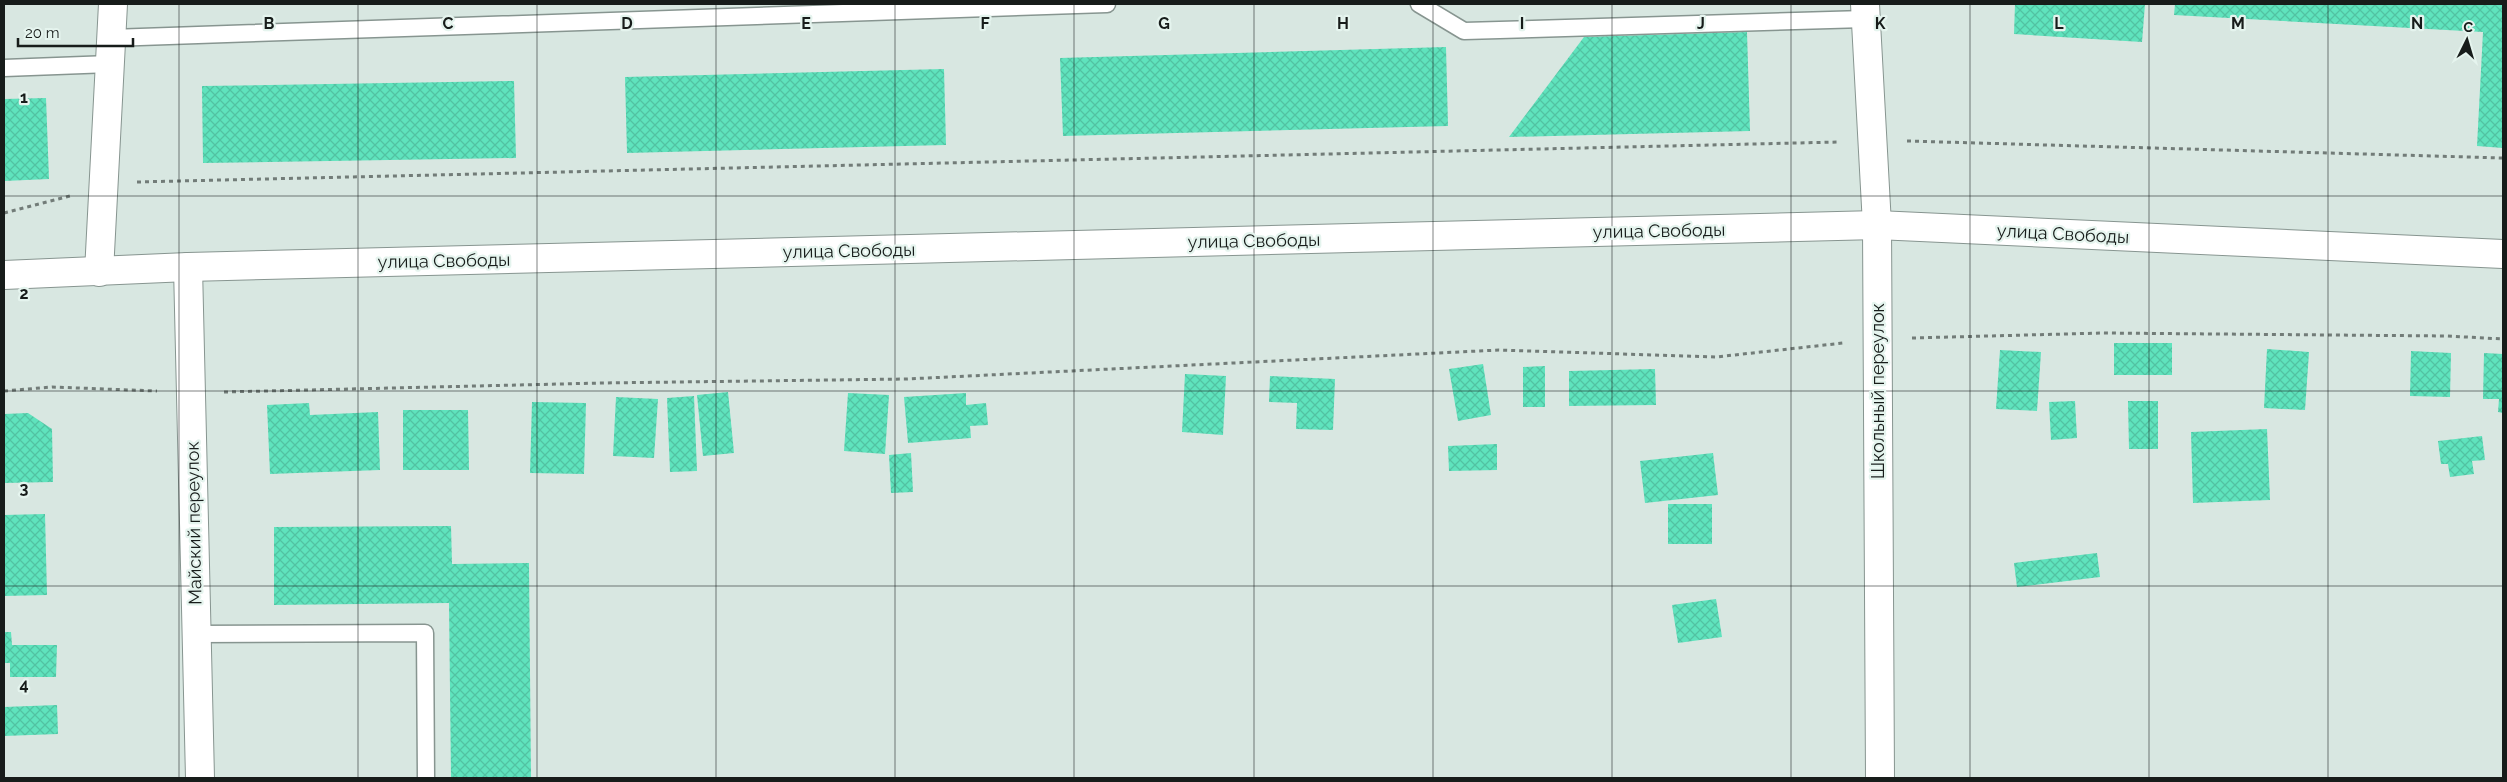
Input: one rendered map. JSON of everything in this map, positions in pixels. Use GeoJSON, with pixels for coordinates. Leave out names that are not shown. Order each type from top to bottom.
{"type":"FeatureCollection","features":[{"type":"Feature","properties":{"kind":"main road"},"geometry":{"type":"LineString","coordinates":[[99,272],[113,4]]}},
{"type":"Feature","properties":{"kind":"main road","name":"Школьный переулок"},"geometry":{"type":"LineString","coordinates":[[1865,11],[1877,226],[1880,778]]}},
{"type":"Feature","properties":{"kind":"main road","name":"улица Свободы"},"geometry":{"type":"LineString","coordinates":[[4,275],[188,267],[1877,226],[2503,254]]}},
{"type":"Feature","properties":{"kind":"main road","name":"Майский переулок"},"geometry":{"type":"LineString","coordinates":[[188,267],[200,778]]}},
{"type":"Feature","properties":{"kind":"lane"},"geometry":{"type":"LineString","coordinates":[[112,38],[1107,4]]}},
{"type":"Feature","properties":{"kind":"lane"},"geometry":{"type":"LineString","coordinates":[[1419,4],[1464,31],[1865,11]]}},
{"type":"Feature","properties":{"kind":"lane"},"geometry":{"type":"LineString","coordinates":[[4,68],[110,64]]}},
{"type":"Feature","properties":{"kind":"lane"},"geometry":{"type":"LineString","coordinates":[[196,634],[425,633],[426,778]]}},
{"type":"Feature","properties":{"kind":"path"},"geometry":{"type":"LineString","coordinates":[[4,213],[126,182],[1920,140],[2503,158]]}},
{"type":"Feature","properties":{"kind":"path"},"geometry":{"type":"LineString","coordinates":[[4,391],[52,387],[190,392],[602,383],[907,379],[1499,350],[1716,357],[1878,339],[2102,333],[2447,336],[2503,340]]}},
{"type":"Feature","properties":{"kind":"building"},"geometry":{"type":"Polygon","coordinates":[[[2015,4],[2145,4],[2142,42],[2014,34],[2015,4]]]}},
{"type":"Feature","properties":{"kind":"building"},"geometry":{"type":"Polygon","coordinates":[[[2175,4],[2503,4],[2503,148],[2477,146],[2483,32],[2174,15],[2175,4]]]}},
{"type":"Feature","properties":{"kind":"building"},"geometry":{"type":"Polygon","coordinates":[[[1747,32],[1750,131],[1509,137],[1584,37],[1747,32]]]}},
{"type":"Feature","properties":{"kind":"building"},"geometry":{"type":"Polygon","coordinates":[[[1446,47],[1448,126],[1063,136],[1060,58],[1446,47]]]}},
{"type":"Feature","properties":{"kind":"building"},"geometry":{"type":"Polygon","coordinates":[[[944,69],[946,145],[627,153],[625,77],[944,69]]]}},
{"type":"Feature","properties":{"kind":"building"},"geometry":{"type":"Polygon","coordinates":[[[514,81],[516,158],[203,163],[202,86],[514,81]]]}},
{"type":"Feature","properties":{"kind":"building"},"geometry":{"type":"Polygon","coordinates":[[[46,98],[49,179],[4,181],[4,99],[46,98]]]}},
{"type":"Feature","properties":{"kind":"building"},"geometry":{"type":"Polygon","coordinates":[[[2114,343],[2172,343],[2172,375],[2114,375],[2114,343]]]}},
{"type":"Feature","properties":{"kind":"building"},"geometry":{"type":"Polygon","coordinates":[[[2267,349],[2309,352],[2305,410],[2264,408],[2267,349]]]}},
{"type":"Feature","properties":{"kind":"building"},"geometry":{"type":"Polygon","coordinates":[[[2000,350],[2041,352],[2037,411],[1996,409],[2000,350]]]}},
{"type":"Feature","properties":{"kind":"building"},"geometry":{"type":"Polygon","coordinates":[[[2411,351],[2451,353],[2450,397],[2410,396],[2411,351]]]}},
{"type":"Feature","properties":{"kind":"building"},"geometry":{"type":"Polygon","coordinates":[[[2484,353],[2503,354],[2503,413],[2498,412],[2499,399],[2483,399],[2484,353]]]}},
{"type":"Feature","properties":{"kind":"building"},"geometry":{"type":"Polygon","coordinates":[[[1483,364],[1491,415],[1458,421],[1449,369],[1483,364]]]}},
{"type":"Feature","properties":{"kind":"building"},"geometry":{"type":"Polygon","coordinates":[[[1545,366],[1545,407],[1523,407],[1523,367],[1545,366]]]}},
{"type":"Feature","properties":{"kind":"building"},"geometry":{"type":"Polygon","coordinates":[[[1655,369],[1656,405],[1569,406],[1569,371],[1655,369]]]}},
{"type":"Feature","properties":{"kind":"building"},"geometry":{"type":"Polygon","coordinates":[[[1185,374],[1226,376],[1223,435],[1182,432],[1185,374]]]}},
{"type":"Feature","properties":{"kind":"building"},"geometry":{"type":"Polygon","coordinates":[[[1270,376],[1335,379],[1333,430],[1296,429],[1297,403],[1269,402],[1270,376]]]}},
{"type":"Feature","properties":{"kind":"building"},"geometry":{"type":"Polygon","coordinates":[[[728,392],[734,453],[703,456],[697,395],[728,392]]]}},
{"type":"Feature","properties":{"kind":"building"},"geometry":{"type":"Polygon","coordinates":[[[848,393],[889,395],[885,454],[844,451],[848,393]]]}},
{"type":"Feature","properties":{"kind":"building"},"geometry":{"type":"Polygon","coordinates":[[[966,393],[966,405],[986,403],[988,425],[970,426],[971,438],[908,443],[904,397],[966,393]]]}},
{"type":"Feature","properties":{"kind":"building"},"geometry":{"type":"Polygon","coordinates":[[[694,396],[697,471],[670,472],[667,398],[694,396]]]}},
{"type":"Feature","properties":{"kind":"building"},"geometry":{"type":"Polygon","coordinates":[[[616,397],[658,399],[654,458],[613,456],[616,397]]]}},
{"type":"Feature","properties":{"kind":"building"},"geometry":{"type":"Polygon","coordinates":[[[2075,401],[2077,438],[2051,440],[2049,402],[2075,401]]]}},
{"type":"Feature","properties":{"kind":"building"},"geometry":{"type":"Polygon","coordinates":[[[2128,401],[2158,401],[2158,449],[2129,449],[2128,401]]]}},
{"type":"Feature","properties":{"kind":"building"},"geometry":{"type":"Polygon","coordinates":[[[532,402],[586,403],[584,474],[530,473],[532,402]]]}},
{"type":"Feature","properties":{"kind":"building"},"geometry":{"type":"Polygon","coordinates":[[[309,403],[310,415],[378,412],[380,470],[270,474],[267,405],[309,403]]]}},
{"type":"Feature","properties":{"kind":"building"},"geometry":{"type":"Polygon","coordinates":[[[403,410],[468,410],[469,470],[403,470],[403,410]]]}},
{"type":"Feature","properties":{"kind":"building"},"geometry":{"type":"Polygon","coordinates":[[[28,413],[52,429],[53,482],[4,483],[4,414],[28,413]]]}},
{"type":"Feature","properties":{"kind":"building"},"geometry":{"type":"Polygon","coordinates":[[[2267,429],[2270,500],[2193,503],[2191,432],[2267,429]]]}},
{"type":"Feature","properties":{"kind":"building"},"geometry":{"type":"Polygon","coordinates":[[[2482,436],[2485,460],[2472,461],[2474,474],[2450,477],[2448,464],[2441,464],[2438,441],[2482,436]]]}},
{"type":"Feature","properties":{"kind":"building"},"geometry":{"type":"Polygon","coordinates":[[[1497,444],[1497,470],[1449,471],[1448,446],[1497,444]]]}},
{"type":"Feature","properties":{"kind":"building"},"geometry":{"type":"Polygon","coordinates":[[[911,453],[913,492],[891,493],[889,455],[911,453]]]}},
{"type":"Feature","properties":{"kind":"building"},"geometry":{"type":"Polygon","coordinates":[[[1713,453],[1718,495],[1645,503],[1640,461],[1713,453]]]}},
{"type":"Feature","properties":{"kind":"building"},"geometry":{"type":"Polygon","coordinates":[[[1668,504],[1712,504],[1712,544],[1668,544],[1668,504]]]}},
{"type":"Feature","properties":{"kind":"building"},"geometry":{"type":"Polygon","coordinates":[[[45,514],[47,595],[4,596],[4,515],[45,514]]]}},
{"type":"Feature","properties":{"kind":"building"},"geometry":{"type":"Polygon","coordinates":[[[451,526],[452,564],[529,563],[531,778],[451,778],[449,603],[274,605],[274,527],[451,526]]]}},
{"type":"Feature","properties":{"kind":"building"},"geometry":{"type":"Polygon","coordinates":[[[2097,553],[2100,577],[2017,587],[2014,563],[2097,553]]]}},
{"type":"Feature","properties":{"kind":"building"},"geometry":{"type":"Polygon","coordinates":[[[1716,599],[1722,637],[1678,643],[1672,605],[1716,599]]]}},
{"type":"Feature","properties":{"kind":"building"},"geometry":{"type":"Polygon","coordinates":[[[4,632],[11,632],[12,645],[57,645],[56,677],[10,677],[10,663],[4,663],[4,632]]]}},
{"type":"Feature","properties":{"kind":"building"},"geometry":{"type":"Polygon","coordinates":[[[57,705],[58,734],[4,736],[4,707],[57,705]]]}}]}
